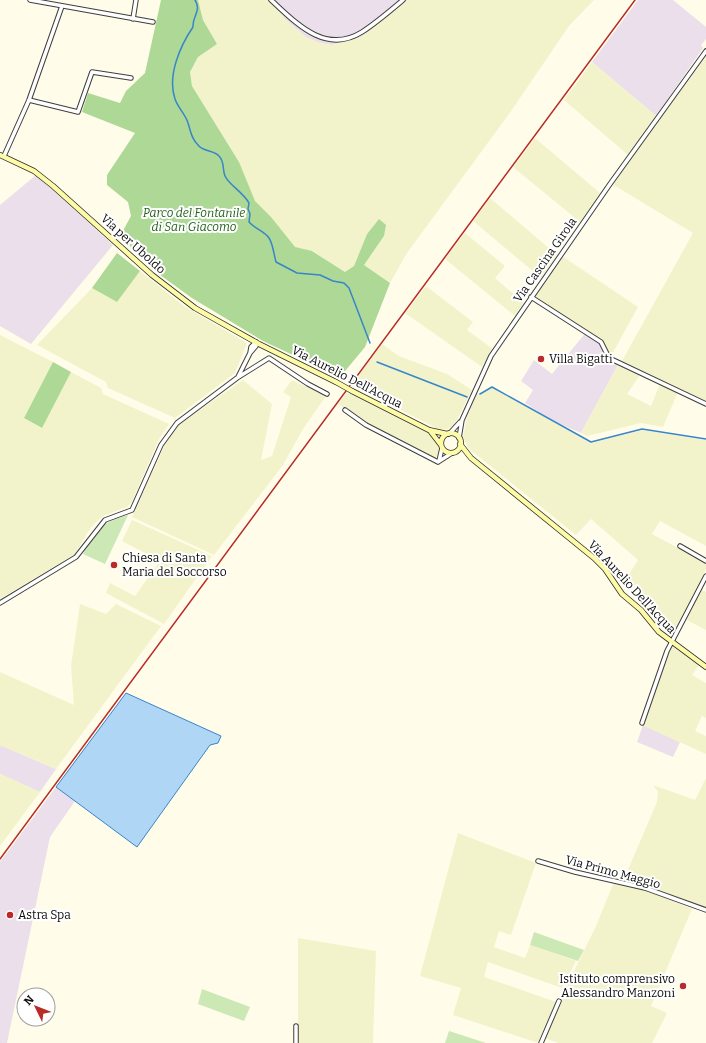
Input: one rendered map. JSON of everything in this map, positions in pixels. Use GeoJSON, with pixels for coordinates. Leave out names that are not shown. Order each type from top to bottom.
{"type":"FeatureCollection","features":[{"type":"Feature","properties":{"kind":"street"},"geometry":{"type":"LineString","coordinates":[[30,0],[153,22]]}},
{"type":"Feature","properties":{"kind":"street"},"geometry":{"type":"LineString","coordinates":[[133,19],[136,0]]}},
{"type":"Feature","properties":{"kind":"street"},"geometry":{"type":"LineString","coordinates":[[272,0],[293,20],[312,34],[327,40],[341,39],[360,33],[403,0]]}},
{"type":"Feature","properties":{"kind":"street"},"geometry":{"type":"LineString","coordinates":[[2,156],[29,100],[62,6]]}},
{"type":"Feature","properties":{"kind":"street","name":"Via Cascina Girola"},"geometry":{"type":"LineString","coordinates":[[459,438],[462,420],[491,356],[706,51]]}},
{"type":"Feature","properties":{"kind":"street"},"geometry":{"type":"LineString","coordinates":[[29,100],[78,112],[92,72],[131,78]]}},
{"type":"Feature","properties":{"kind":"street","name":"Via per Uboldo"},"geometry":{"type":"LineString","coordinates":[[2,156],[34,171],[53,186],[146,270],[176,294],[215,320],[256,342]]}},
{"type":"Feature","properties":{"kind":"street"},"geometry":{"type":"LineString","coordinates":[[532,297],[601,342],[609,358],[706,404]]}},
{"type":"Feature","properties":{"kind":"street"},"geometry":{"type":"LineString","coordinates":[[238,378],[250,353],[251,347],[256,342]]}},
{"type":"Feature","properties":{"kind":"street","name":"Via Aurelio Dell'Acqua"},"geometry":{"type":"LineString","coordinates":[[256,342],[430,430],[448,434]]}},
{"type":"Feature","properties":{"kind":"street"},"geometry":{"type":"LineString","coordinates":[[0,604],[76,557],[86,547],[96,530],[105,520],[132,510],[161,445],[177,422],[238,378],[269,358],[308,384],[327,394]]}},
{"type":"Feature","properties":{"kind":"street"},"geometry":{"type":"LineString","coordinates":[[345,410],[366,425],[438,462]]}},
{"type":"Feature","properties":{"kind":"street","name":"Via Cascina Girola"},"geometry":{"type":"LineString","coordinates":[[448,434],[462,420]]}},
{"type":"Feature","properties":{"kind":"street","name":"Via Aurelio Dell'Acqua"},"geometry":{"type":"LineString","coordinates":[[430,430],[442,447]]}},
{"type":"Feature","properties":{"kind":"street"},"geometry":{"type":"LineString","coordinates":[[448,434],[455,434],[459,438],[460,444],[454,452],[438,462],[442,447],[441,440],[448,434]]}},
{"type":"Feature","properties":{"kind":"street","name":"Via Aurelio Dell'Acqua"},"geometry":{"type":"LineString","coordinates":[[460,444],[472,458],[584,549],[604,569],[622,594],[641,610],[653,625],[672,643],[706,667]]}},
{"type":"Feature","properties":{"kind":"street"},"geometry":{"type":"LineString","coordinates":[[442,447],[446,452],[454,452]]}},
{"type":"Feature","properties":{"kind":"street","name":"Via Aurelio Dell'Acqua"},"geometry":{"type":"LineString","coordinates":[[454,452],[472,458]]}},
{"type":"Feature","properties":{"kind":"street"},"geometry":{"type":"LineString","coordinates":[[680,546],[706,561]]}},
{"type":"Feature","properties":{"kind":"street"},"geometry":{"type":"LineString","coordinates":[[642,723],[663,661],[706,576]]}},
{"type":"Feature","properties":{"kind":"street","name":"Via Primo Maggio"},"geometry":{"type":"LineString","coordinates":[[538,861],[575,872],[645,888],[706,910]]}},
{"type":"Feature","properties":{"kind":"street"},"geometry":{"type":"LineString","coordinates":[[541,1043],[559,1001]]}},
{"type":"Feature","properties":{"kind":"street"},"geometry":{"type":"LineString","coordinates":[[296,1026],[296,1043]]}},
{"type":"Feature","properties":{"kind":"shaded area"},"geometry":{"type":"Polygon","coordinates":[[[269,0],[408,0],[361,37],[332,45],[320,43],[307,38],[288,22],[269,0]]]}},
{"type":"Feature","properties":{"kind":"shaded area"},"geometry":{"type":"Polygon","coordinates":[[[638,0],[673,0],[706,27],[706,39],[701,45],[703,48],[656,116],[592,62],[638,0]]]}},
{"type":"Feature","properties":{"kind":"shaded area"},"geometry":{"type":"Polygon","coordinates":[[[36,175],[113,245],[31,344],[0,326],[0,205],[36,175]]]}},
{"type":"Feature","properties":{"kind":"shaded area"},"geometry":{"type":"Polygon","coordinates":[[[587,331],[601,341],[611,356],[622,361],[619,363],[581,433],[551,420],[525,403],[533,390],[521,381],[534,360],[552,374],[587,331]]]}},
{"type":"Feature","properties":{"kind":"shaded area"},"geometry":{"type":"Polygon","coordinates":[[[643,725],[680,742],[673,757],[637,742],[643,725]]]}},
{"type":"Feature","properties":{"kind":"shaded area"},"geometry":{"type":"Polygon","coordinates":[[[0,745],[56,769],[40,792],[0,774],[0,745]]]}},
{"type":"Feature","properties":{"kind":"shaded area"},"geometry":{"type":"Polygon","coordinates":[[[56,787],[75,801],[50,837],[19,987],[16,987],[16,1000],[7,1043],[0,1043],[0,862],[56,787]]]}},
{"type":"Feature","properties":{"kind":"green space","name":"Parco del Fontanile di San Giacomo"},"geometry":{"type":"Polygon","coordinates":[[[161,0],[198,0],[203,20],[217,44],[198,57],[190,72],[192,86],[239,162],[255,201],[271,217],[295,247],[312,251],[345,272],[354,266],[367,234],[379,219],[386,225],[384,236],[364,265],[390,283],[365,347],[340,377],[263,341],[192,298],[152,269],[120,236],[131,216],[128,202],[107,185],[107,175],[135,133],[82,112],[88,93],[120,103],[126,91],[145,73],[161,0]]]}},
{"type":"Feature","properties":{"kind":"green space"},"geometry":{"type":"Polygon","coordinates":[[[198,0],[269,0],[288,22],[307,38],[320,43],[332,45],[361,37],[408,0],[594,0],[569,26],[509,114],[407,253],[390,283],[364,265],[384,236],[379,219],[367,234],[354,266],[345,272],[313,251],[196,251],[348,294],[365,347],[340,377],[263,340],[192,298],[151,267],[234,173],[239,162],[192,86],[190,72],[198,57],[217,44],[203,20],[198,0]]]}},
{"type":"Feature","properties":{"kind":"green space"},"geometry":{"type":"Polygon","coordinates":[[[706,57],[706,401],[622,361],[693,233],[612,184],[706,57]]]}},
{"type":"Feature","properties":{"kind":"green space"},"geometry":{"type":"Polygon","coordinates":[[[592,62],[656,116],[628,155],[564,100],[592,62]]]}},
{"type":"Feature","properties":{"kind":"green space"},"geometry":{"type":"Polygon","coordinates":[[[535,138],[600,193],[580,222],[513,167],[535,138]]]}},
{"type":"Feature","properties":{"kind":"green space"},"geometry":{"type":"Polygon","coordinates":[[[490,198],[557,255],[541,278],[473,221],[490,198]]]}},
{"type":"Feature","properties":{"kind":"green space"},"geometry":{"type":"Polygon","coordinates":[[[465,233],[505,266],[495,278],[524,303],[515,316],[445,259],[465,233]]]}},
{"type":"Feature","properties":{"kind":"green space"},"geometry":{"type":"Polygon","coordinates":[[[117,253],[140,271],[117,302],[92,288],[117,253]]]}},
{"type":"Feature","properties":{"kind":"green space"},"geometry":{"type":"Polygon","coordinates":[[[562,256],[638,307],[611,356],[601,341],[535,296],[562,256]]]}},
{"type":"Feature","properties":{"kind":"green space"},"geometry":{"type":"Polygon","coordinates":[[[140,271],[184,306],[247,343],[235,373],[175,418],[108,388],[106,382],[37,345],[92,288],[117,302],[140,271]]]}},
{"type":"Feature","properties":{"kind":"green space"},"geometry":{"type":"Polygon","coordinates":[[[426,286],[473,322],[467,330],[493,349],[482,367],[405,313],[426,286]]]}},
{"type":"Feature","properties":{"kind":"green space"},"geometry":{"type":"Polygon","coordinates":[[[0,335],[53,362],[24,418],[41,428],[71,372],[101,388],[103,394],[169,424],[159,439],[132,502],[127,507],[103,516],[91,527],[75,554],[0,599],[0,335]]]}},
{"type":"Feature","properties":{"kind":"green space"},"geometry":{"type":"Polygon","coordinates":[[[382,344],[399,356],[447,374],[472,390],[454,426],[445,430],[438,429],[352,385],[382,344]]]}},
{"type":"Feature","properties":{"kind":"green space"},"geometry":{"type":"Polygon","coordinates":[[[53,362],[71,372],[42,428],[24,418],[53,362]]]}},
{"type":"Feature","properties":{"kind":"green space"},"geometry":{"type":"Polygon","coordinates":[[[618,365],[640,375],[627,394],[651,406],[660,384],[678,392],[663,427],[641,423],[587,436],[581,433],[618,365]]]}},
{"type":"Feature","properties":{"kind":"green space"},"geometry":{"type":"Polygon","coordinates":[[[243,380],[272,404],[261,460],[272,456],[291,397],[283,392],[292,380],[326,396],[303,429],[283,465],[214,555],[132,517],[174,428],[243,380]]]}},
{"type":"Feature","properties":{"kind":"green space"},"geometry":{"type":"Polygon","coordinates":[[[491,387],[591,443],[642,430],[706,440],[706,546],[660,521],[652,534],[706,563],[706,569],[673,638],[664,631],[643,604],[623,584],[638,560],[591,519],[576,535],[468,448],[463,437],[467,417],[476,393],[480,394],[491,387]]]}},
{"type":"Feature","properties":{"kind":"green space"},"geometry":{"type":"Polygon","coordinates":[[[347,392],[429,433],[440,445],[439,455],[435,458],[368,425],[338,404],[347,392]]]}},
{"type":"Feature","properties":{"kind":"green space"},"geometry":{"type":"Polygon","coordinates":[[[128,515],[105,564],[83,554],[92,538],[100,528],[111,521],[128,515]]]}},
{"type":"Feature","properties":{"kind":"green space"},"geometry":{"type":"Polygon","coordinates":[[[132,520],[212,556],[164,624],[106,593],[110,583],[135,596],[160,561],[122,541],[132,520]]]}},
{"type":"Feature","properties":{"kind":"green space"},"geometry":{"type":"Polygon","coordinates":[[[700,589],[706,592],[706,630],[685,619],[700,589]]]}},
{"type":"Feature","properties":{"kind":"green space"},"geometry":{"type":"Polygon","coordinates":[[[80,604],[106,614],[116,604],[161,626],[56,769],[0,745],[0,672],[74,705],[71,666],[80,604]]]}},
{"type":"Feature","properties":{"kind":"green space"},"geometry":{"type":"Polygon","coordinates":[[[672,646],[699,665],[692,675],[706,683],[706,718],[702,716],[695,731],[706,736],[706,754],[644,726],[643,723],[657,681],[672,646]]]}},
{"type":"Feature","properties":{"kind":"green space"},"geometry":{"type":"Polygon","coordinates":[[[0,774],[40,792],[0,846],[0,774]]]}},
{"type":"Feature","properties":{"kind":"green space"},"geometry":{"type":"Polygon","coordinates":[[[706,778],[706,907],[624,879],[657,802],[658,792],[653,785],[695,800],[706,778]]]}},
{"type":"Feature","properties":{"kind":"green space"},"geometry":{"type":"Polygon","coordinates":[[[458,833],[536,863],[511,935],[499,931],[494,947],[525,958],[530,945],[576,961],[562,988],[488,962],[484,977],[556,1002],[538,1043],[453,1015],[461,988],[420,976],[458,833]]]}},
{"type":"Feature","properties":{"kind":"green space"},"geometry":{"type":"Polygon","coordinates":[[[614,882],[644,889],[692,909],[651,1006],[667,1013],[652,1043],[558,1043],[545,1038],[573,973],[596,926],[614,882]]]}},
{"type":"Feature","properties":{"kind":"green space"},"geometry":{"type":"Polygon","coordinates":[[[534,932],[584,950],[578,961],[530,945],[534,932]]]}},
{"type":"Feature","properties":{"kind":"green space"},"geometry":{"type":"Polygon","coordinates":[[[298,938],[376,951],[373,1043],[298,1043],[298,938]]]}},
{"type":"Feature","properties":{"kind":"green space"},"geometry":{"type":"Polygon","coordinates":[[[202,989],[250,1007],[244,1021],[198,1004],[202,989]]]}},
{"type":"Feature","properties":{"kind":"green space"},"geometry":{"type":"Polygon","coordinates":[[[449,1031],[486,1043],[445,1043],[449,1031]]]}},
{"type":"Feature","properties":{"kind":"water"},"geometry":{"type":"Polygon","coordinates":[[[126,693],[221,736],[218,743],[210,745],[137,847],[56,787],[126,693]]]}},
{"type":"Feature","properties":{"kind":"waterway"},"geometry":{"type":"LineString","coordinates":[[195,0],[198,7],[193,27],[179,52],[173,81],[175,99],[187,120],[193,137],[200,147],[217,154],[221,158],[225,176],[249,203],[249,222],[269,238],[276,262],[297,273],[320,275],[333,281],[344,283],[349,288],[370,343]]}},
{"type":"Feature","properties":{"kind":"waterway"},"geometry":{"type":"LineString","coordinates":[[377,362],[467,397]]}},
{"type":"Feature","properties":{"kind":"waterway"},"geometry":{"type":"LineString","coordinates":[[480,394],[492,387],[591,442],[642,429],[706,439]]}},
{"type":"Feature","properties":{"kind":"railway"},"geometry":{"type":"LineString","coordinates":[[0,859],[635,0]]}},
{"type":"Feature","properties":{"kind":"place","name":"Villa Bigatti"},"geometry":{"type":"Point","coordinates":[541,359]}},
{"type":"Feature","properties":{"kind":"place","name":"Chiesa di Santa Maria del Soccorso"},"geometry":{"type":"Point","coordinates":[114,565]}},
{"type":"Feature","properties":{"kind":"place","name":"Astra Spa"},"geometry":{"type":"Point","coordinates":[10,915]}},
{"type":"Feature","properties":{"kind":"place","name":"Istituto comprensivo Alessandro Manzoni"},"geometry":{"type":"Point","coordinates":[683,986]}}]}
